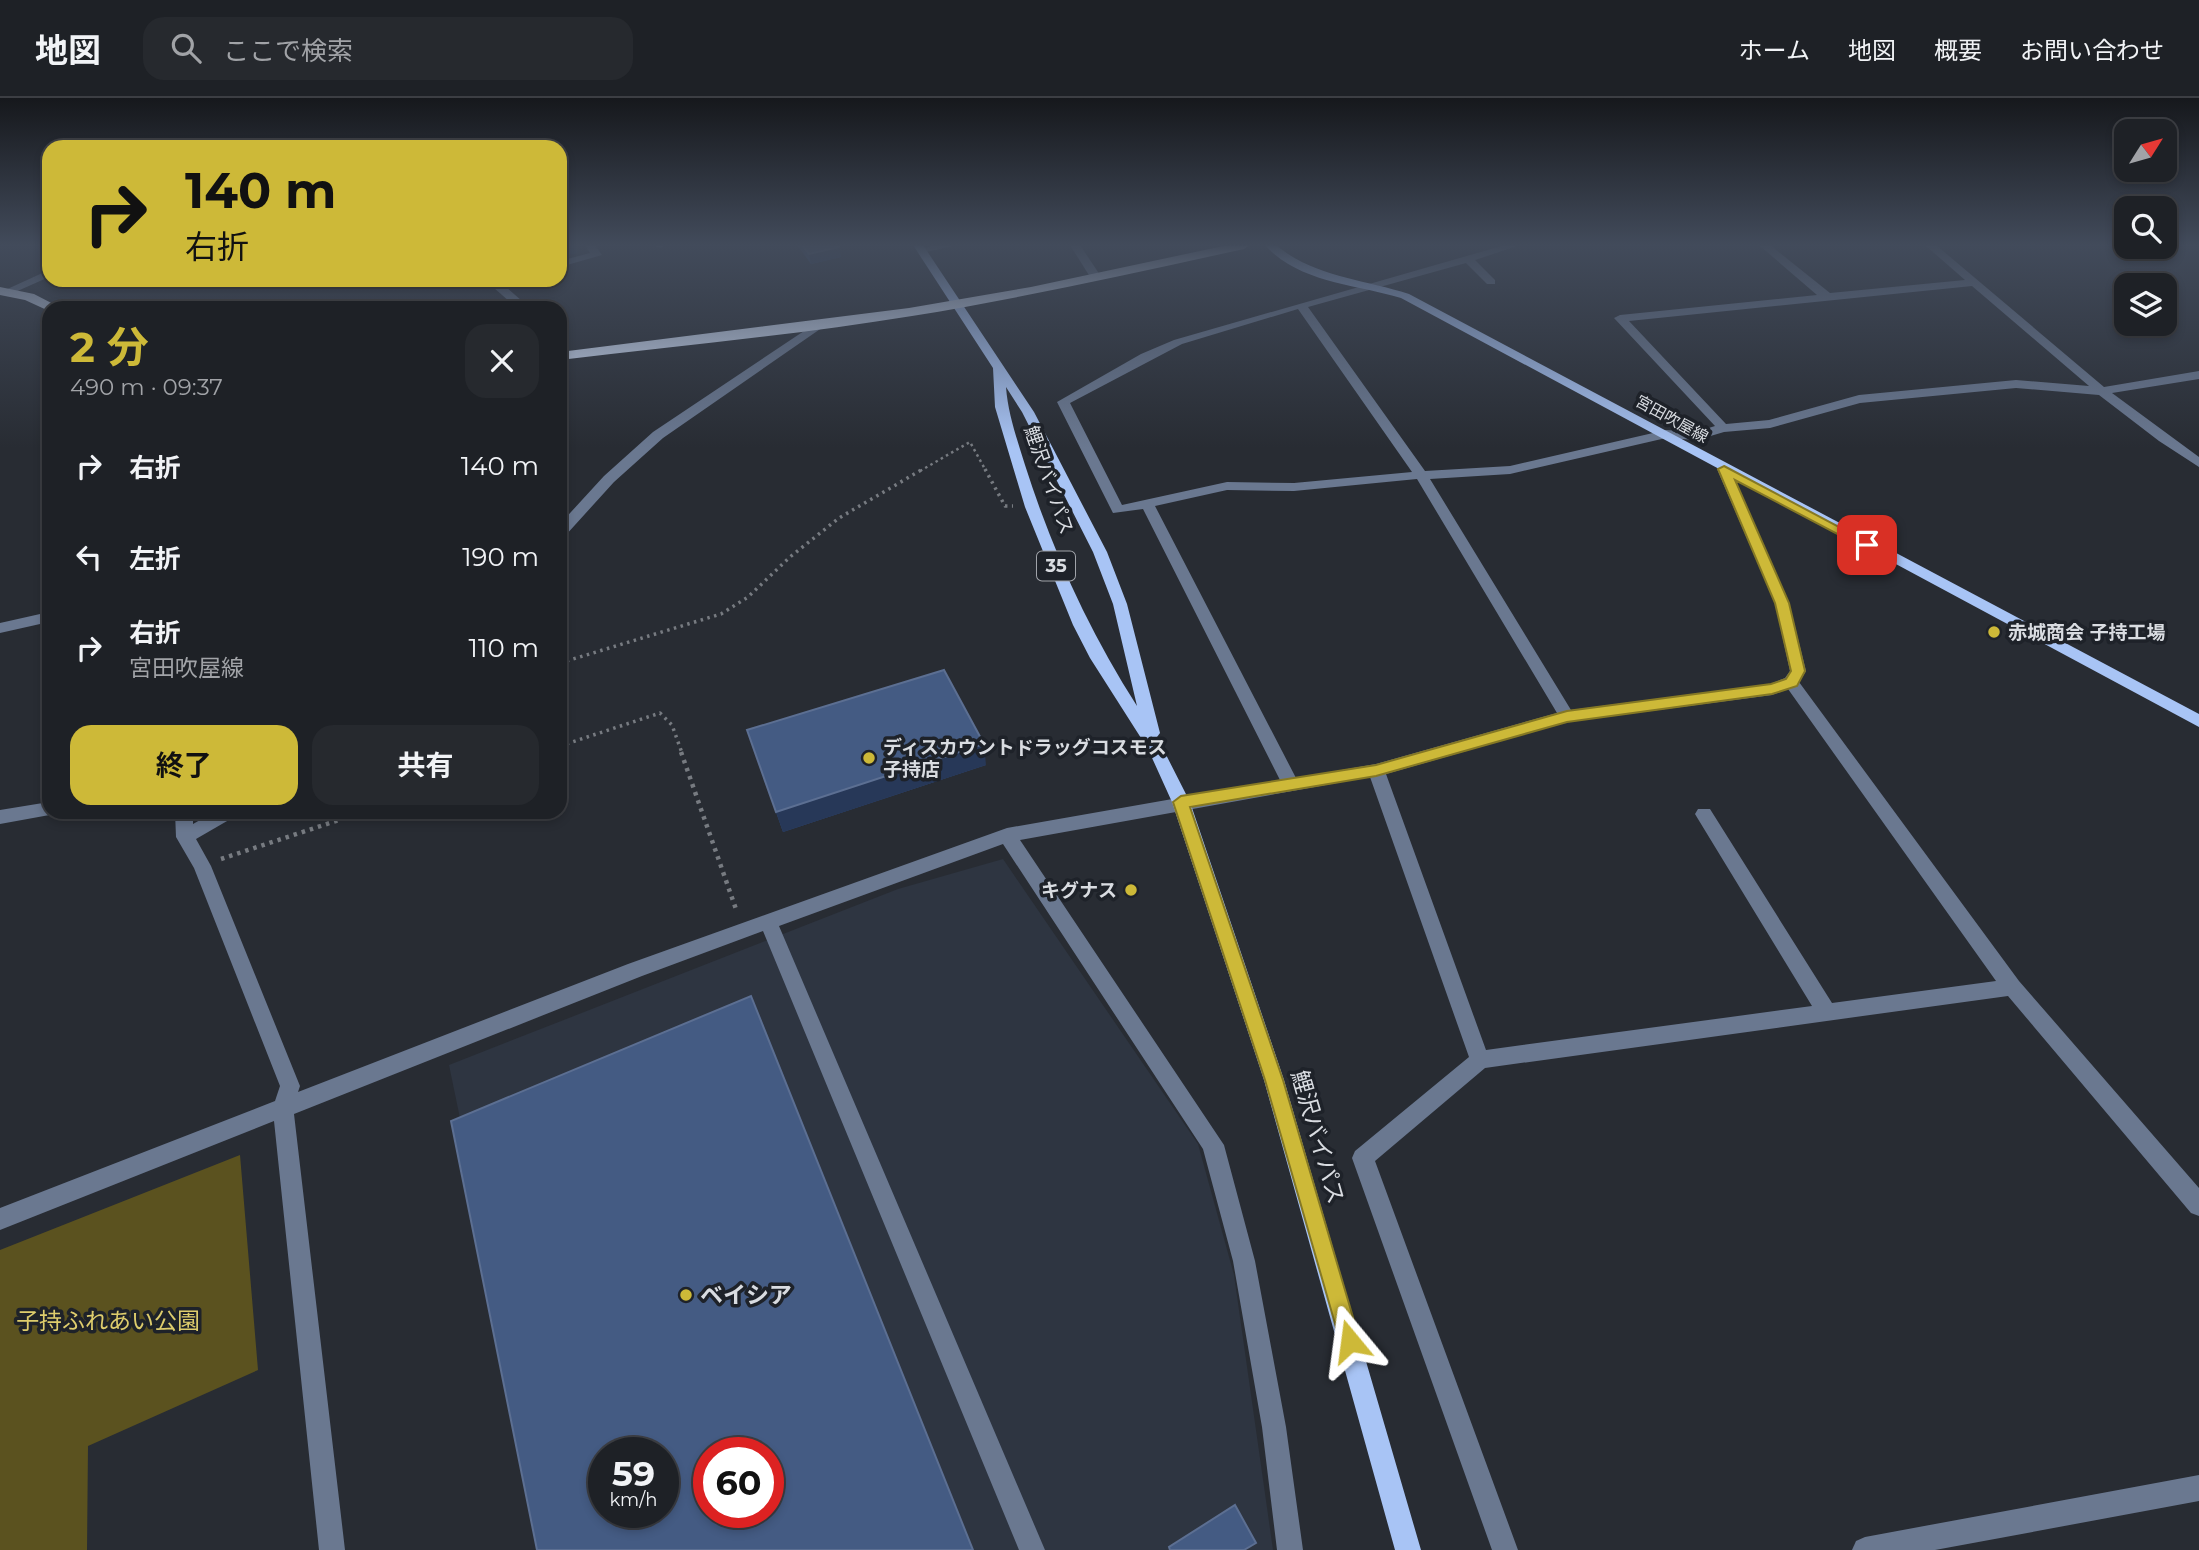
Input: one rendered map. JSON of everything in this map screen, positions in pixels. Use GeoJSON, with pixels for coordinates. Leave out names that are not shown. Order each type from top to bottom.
{"type":"FeatureCollection","features":[{"type":"Feature","properties":{"kind":"highway"},"geometry":{"type":"LineString","coordinates":[[567,355],[900,313]]}},
{"type":"Feature","properties":{"kind":"main road","name":"鯉沢バイパス"},"geometry":{"type":"LineString","coordinates":[[963,313],[1028,412],[1112,578],[1136,660],[1155,747]]}},
{"type":"Feature","properties":{"kind":"main road","name":"宮田吹屋線"},"geometry":{"type":"LineString","coordinates":[[1437,313],[2199,721]]}},
{"type":"Feature","properties":{"kind":"main road","name":"鯉沢バイパス"},"geometry":{"type":"LineString","coordinates":[[998,369],[1002,407],[1032,507],[1081,625],[1098,658],[1155,747],[1181,802],[1274,1080],[1408,1550]]}},
{"type":"Feature","properties":{"kind":"street"},"geometry":{"type":"LineString","coordinates":[[1275,313],[1178,342],[1145,356],[1063,402],[1118,510],[1227,486],[1294,487],[1510,470],[1666,434],[1697,436],[1723,428],[1770,424],[1872,398],[2016,384],[2101,391],[2199,375]]}},
{"type":"Feature","properties":{"kind":"street"},"geometry":{"type":"LineString","coordinates":[[1306,313],[1421,475],[1567,716]]}},
{"type":"Feature","properties":{"kind":"street"},"geometry":{"type":"LineString","coordinates":[[1672,313],[1620,318],[1723,428]]}},
{"type":"Feature","properties":{"kind":"street"},"geometry":{"type":"LineString","coordinates":[[2011,313],[2101,391],[2157,435],[2199,463]]}},
{"type":"Feature","properties":{"kind":"street"},"geometry":{"type":"LineString","coordinates":[[567,525],[609,479],[658,435],[820,325]]}},
{"type":"Feature","properties":{"kind":"street"},"geometry":{"type":"LineString","coordinates":[[0,1219],[635,970],[1007,835],[1181,802],[1376,770],[1567,716],[1772,689],[1791,682],[1798,671],[1782,603],[1724,469]]}},
{"type":"Feature","properties":{"kind":"street"},"geometry":{"type":"LineString","coordinates":[[1146,503],[1292,785]]}},
{"type":"Feature","properties":{"kind":"street"},"geometry":{"type":"LineString","coordinates":[[0,628],[42,619]]}},
{"type":"Feature","properties":{"kind":"street"},"geometry":{"type":"LineString","coordinates":[[1791,682],[2012,987],[2199,1205]]}},
{"type":"Feature","properties":{"kind":"street"},"geometry":{"type":"LineString","coordinates":[[1376,770],[1480,1060]]}},
{"type":"Feature","properties":{"kind":"street"},"geometry":{"type":"LineString","coordinates":[[0,817],[42,810]]}},
{"type":"Feature","properties":{"kind":"street"},"geometry":{"type":"LineString","coordinates":[[1704,814],[1827,1013]]}},
{"type":"Feature","properties":{"kind":"street"},"geometry":{"type":"LineString","coordinates":[[184,819],[185,837],[202,866],[290,1086],[283,1110],[318,1405],[332,1550]]}},
{"type":"Feature","properties":{"kind":"street"},"geometry":{"type":"LineString","coordinates":[[185,837],[216,819]]}},
{"type":"Feature","properties":{"kind":"street"},"geometry":{"type":"LineString","coordinates":[[1007,835],[1213,1145],[1244,1261],[1273,1427],[1290,1550]]}},
{"type":"Feature","properties":{"kind":"street"},"geometry":{"type":"LineString","coordinates":[[768,920],[1032,1550]]}},
{"type":"Feature","properties":{"kind":"street"},"geometry":{"type":"LineString","coordinates":[[1505,1550],[1363,1158],[1480,1060],[2012,987]]}},
{"type":"Feature","properties":{"kind":"street"},"geometry":{"type":"LineString","coordinates":[[1865,1550],[2199,1488]]}},
{"type":"Feature","properties":{"kind":"path"},"geometry":{"type":"LineString","coordinates":[[567,661],[720,614],[747,597],[790,557],[839,518],[970,442],[1005,506],[1032,507]]}},
{"type":"Feature","properties":{"kind":"path"},"geometry":{"type":"LineString","coordinates":[[567,744],[660,713],[673,725],[743,930]]}},
{"type":"Feature","properties":{"kind":"path"},"geometry":{"type":"LineString","coordinates":[[202,866],[342,819]]}},
{"type":"Feature","properties":{"kind":"shaded area"},"geometry":{"type":"Polygon","coordinates":[[[1003,859],[1198,1144],[1234,1275],[1273,1550],[549,1550],[449,1065],[898,889],[1003,859]]]}},
{"type":"Feature","properties":{"kind":"green space","name":"子持ふれあい公園"},"geometry":{"type":"Polygon","coordinates":[[[240,1155],[258,1370],[88,1446],[87,1550],[0,1550],[0,1250],[240,1155]]]}},
{"type":"Feature","properties":{"kind":"building","name":"ディスカウントドラッグコスモス 子持店"},"geometry":{"type":"Polygon","coordinates":[[[944,670],[984,744],[776,812],[747,730],[944,670]]]}},
{"type":"Feature","properties":{"kind":"building","name":"ベイシア"},"geometry":{"type":"Polygon","coordinates":[[[751,996],[973,1550],[537,1550],[451,1121],[751,996]]]}},
{"type":"Feature","properties":{"kind":"building"},"geometry":{"type":"Polygon","coordinates":[[[1235,1505],[1256,1543],[1244,1550],[1170,1550],[1169,1547],[1235,1505]]]}},
{"type":"Feature","properties":{"kind":"place","name":"赤城商会 子持工場"},"geometry":{"type":"Point","coordinates":[1994,632]}},
{"type":"Feature","properties":{"kind":"place","name":"ディスカウントドラッグコスモス 子持店"},"geometry":{"type":"Point","coordinates":[869,758]}},
{"type":"Feature","properties":{"kind":"place","name":"キグナス"},"geometry":{"type":"Point","coordinates":[1131,890]}},
{"type":"Feature","properties":{"kind":"place","name":"ベイシア"},"geometry":{"type":"Point","coordinates":[686,1295]}},
{"type":"Feature","properties":{"kind":"route"},"geometry":{"type":"LineString","coordinates":[[1350,1341],[1274,1080],[1181,802],[1376,770],[1567,716],[1772,689],[1791,682],[1798,671],[1782,603],[1724,469],[1867,545]]}}]}
